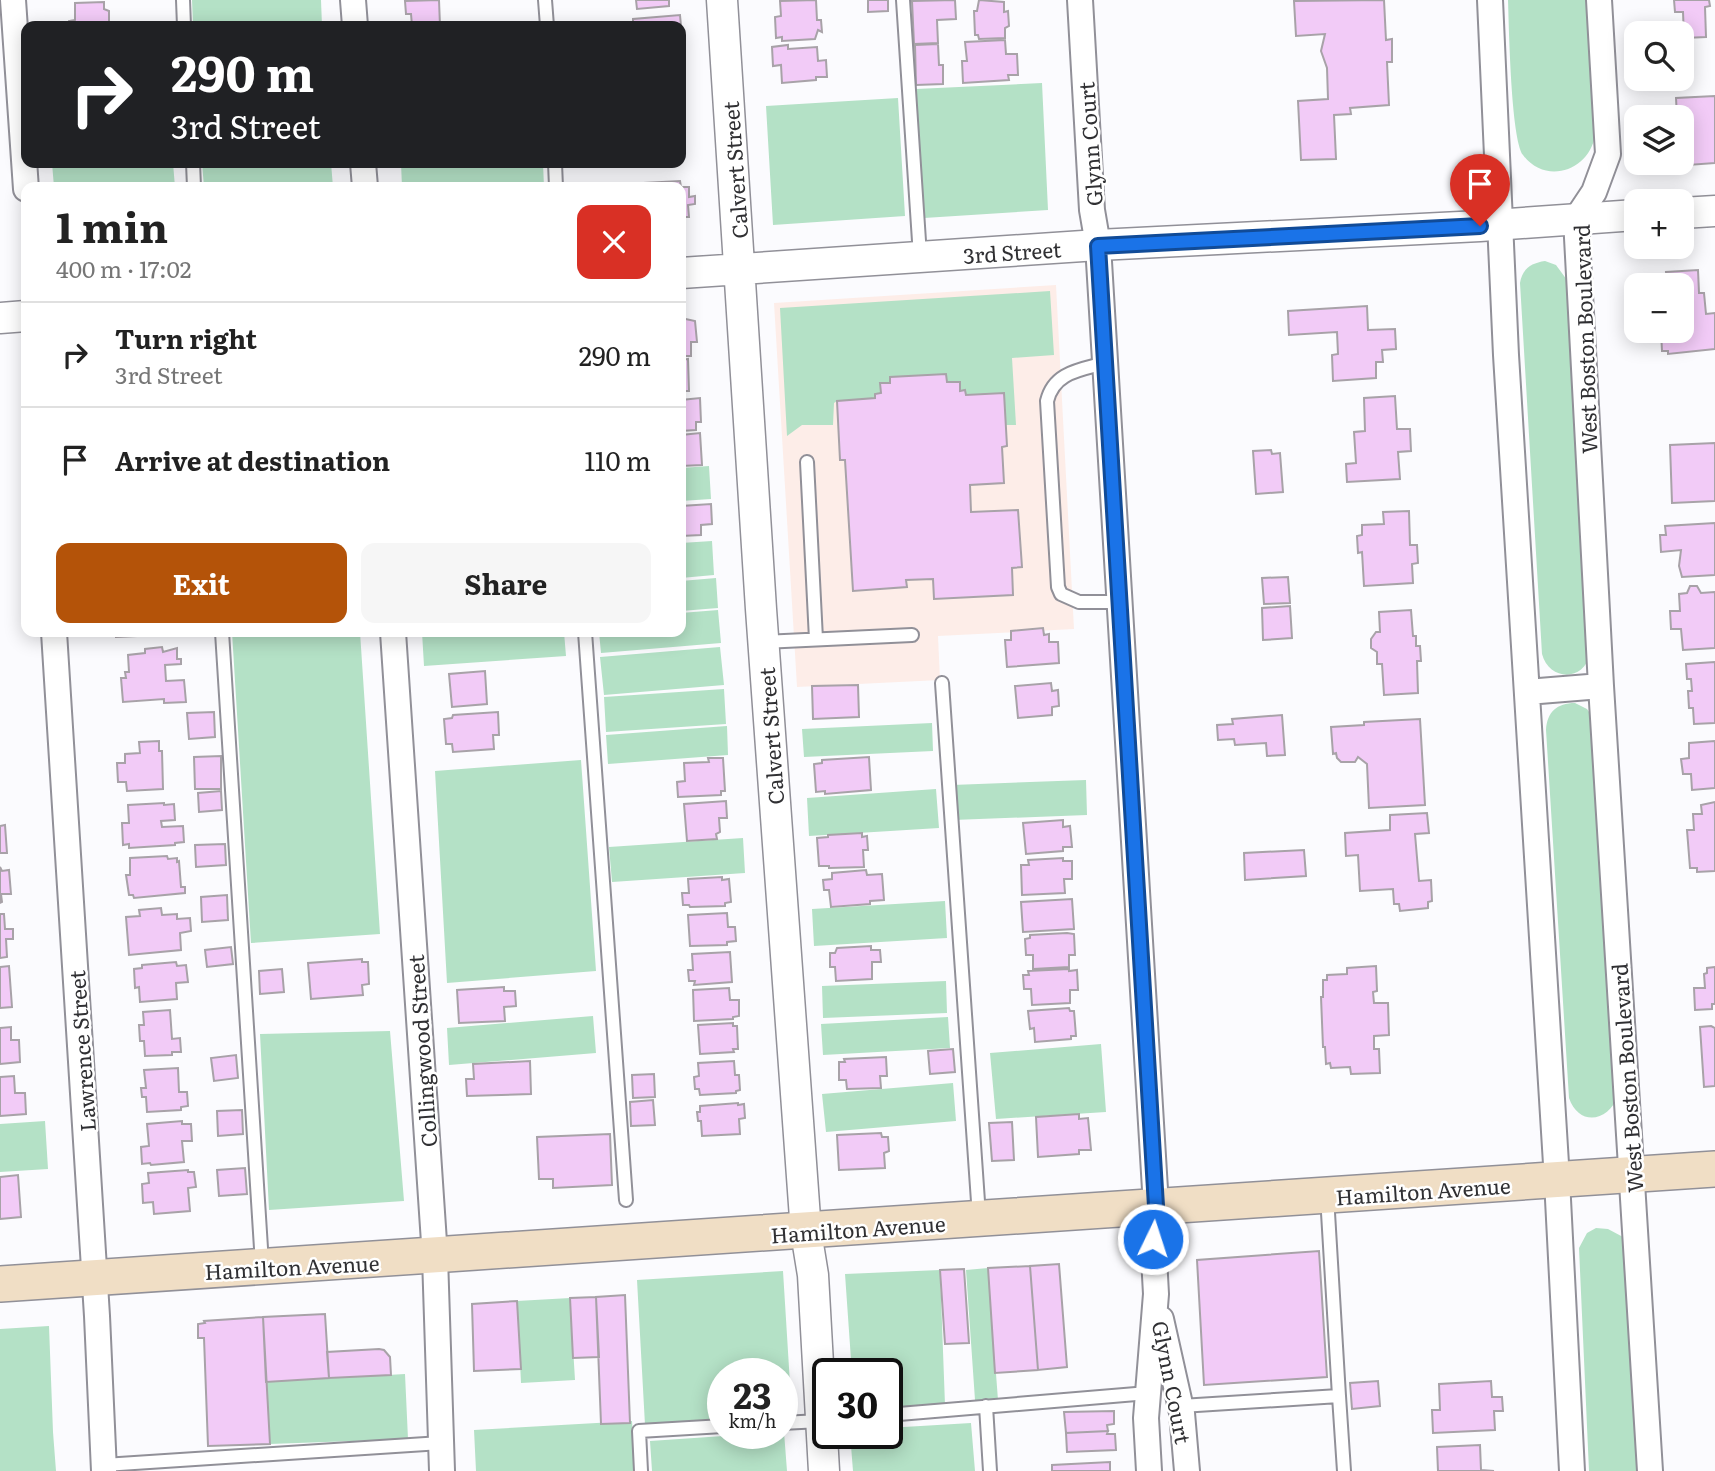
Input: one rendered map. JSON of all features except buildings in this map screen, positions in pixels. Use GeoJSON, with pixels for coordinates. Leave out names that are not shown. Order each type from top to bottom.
{"type":"FeatureCollection","features":[{"type":"Feature","properties":{"kind":"main road","name":"Hamilton Avenue"},"geometry":{"type":"LineString","coordinates":[[0,1284],[435,1257],[1715,1169]]}},
{"type":"Feature","properties":{"kind":"street"},"geometry":{"type":"LineString","coordinates":[[13,0],[21,116]]}},
{"type":"Feature","properties":{"kind":"street"},"geometry":{"type":"LineString","coordinates":[[353,0],[355,21]]}},
{"type":"Feature","properties":{"kind":"street","name":"Calvert Street"},"geometry":{"type":"LineString","coordinates":[[722,0],[763,642],[806,1232],[813,1275],[819,1358]]}},
{"type":"Feature","properties":{"kind":"street","name":"Glynn Court"},"geometry":{"type":"LineString","coordinates":[[1080,0],[1092,210],[1098,246],[1156,1206],[1153,1239],[1156,1294],[1146,1418],[1149,1471]]}},
{"type":"Feature","properties":{"kind":"street"},"geometry":{"type":"LineString","coordinates":[[1490,0],[1506,355],[1557,1180],[1572,1471]]}},
{"type":"Feature","properties":{"kind":"street","name":"West Boston Boulevard"},"geometry":{"type":"LineString","coordinates":[[1599,0],[1608,154],[1594,192],[1576,219],[1601,686],[1650,1471]]}},
{"type":"Feature","properties":{"kind":"street"},"geometry":{"type":"LineString","coordinates":[[1694,212],[1715,211]]}},
{"type":"Feature","properties":{"kind":"street","name":"3rd Street"},"geometry":{"type":"LineString","coordinates":[[686,273],[1624,216]]}},
{"type":"Feature","properties":{"kind":"street"},"geometry":{"type":"LineString","coordinates":[[0,318],[21,316]]}},
{"type":"Feature","properties":{"kind":"street","name":"Lawrence Street"},"geometry":{"type":"LineString","coordinates":[[54,637],[104,1468]]}},
{"type":"Feature","properties":{"kind":"street","name":"Collingwood Street"},"geometry":{"type":"LineString","coordinates":[[393,637],[435,1257],[442,1471]]}},
{"type":"Feature","properties":{"kind":"street"},"geometry":{"type":"LineString","coordinates":[[1527,692],[1601,686]]}},
{"type":"Feature","properties":{"kind":"street","name":"Glynn Court"},"geometry":{"type":"LineString","coordinates":[[1156,1294],[1181,1406],[1187,1471]]}},
{"type":"Feature","properties":{"kind":"street","name":"Calvert Street"},"geometry":{"type":"LineString","coordinates":[[824,1449],[824,1471]]}},
{"type":"Feature","properties":{"kind":"lane"},"geometry":{"type":"LineString","coordinates":[[183,0],[184,21]]}},
{"type":"Feature","properties":{"kind":"lane"},"geometry":{"type":"LineString","coordinates":[[545,0],[547,21]]}},
{"type":"Feature","properties":{"kind":"lane"},"geometry":{"type":"LineString","coordinates":[[903,0],[920,257]]}},
{"type":"Feature","properties":{"kind":"lane"},"geometry":{"type":"LineString","coordinates":[[1105,363],[1066,375],[1053,384],[1049,391],[1047,401],[1052,517],[1058,587],[1061,594],[1079,602],[1120,602]]}},
{"type":"Feature","properties":{"kind":"lane"},"geometry":{"type":"LineString","coordinates":[[807,462],[816,639]]}},
{"type":"Feature","properties":{"kind":"lane"},"geometry":{"type":"LineString","coordinates":[[763,642],[912,635]]}},
{"type":"Feature","properties":{"kind":"lane"},"geometry":{"type":"LineString","coordinates":[[222,637],[263,1268]]}},
{"type":"Feature","properties":{"kind":"lane"},"geometry":{"type":"LineString","coordinates":[[585,637],[626,1200]]}},
{"type":"Feature","properties":{"kind":"lane"},"geometry":{"type":"LineString","coordinates":[[943,684],[979,1220]]}},
{"type":"Feature","properties":{"kind":"lane"},"geometry":{"type":"LineString","coordinates":[[1326,1196],[1344,1471]]}},
{"type":"Feature","properties":{"kind":"lane"},"geometry":{"type":"LineString","coordinates":[[903,1414],[1148,1393]]}},
{"type":"Feature","properties":{"kind":"lane"},"geometry":{"type":"LineString","coordinates":[[1181,1406],[1339,1396]]}},
{"type":"Feature","properties":{"kind":"lane"},"geometry":{"type":"LineString","coordinates":[[986,1406],[990,1471]]}},
{"type":"Feature","properties":{"kind":"lane"},"geometry":{"type":"LineString","coordinates":[[641,1471],[639,1431],[707,1427]]}},
{"type":"Feature","properties":{"kind":"lane"},"geometry":{"type":"LineString","coordinates":[[104,1468],[441,1443]]}},
{"type":"Feature","properties":{"kind":"lane"},"geometry":{"type":"LineString","coordinates":[[273,1455],[274,1471]]}},
{"type":"Feature","properties":{"kind":"shaded area"},"geometry":{"type":"Polygon","coordinates":[[[1056,285],[1074,629],[938,636],[940,680],[797,687],[774,303],[1056,285]]]}},
{"type":"Feature","properties":{"kind":"green space"},"geometry":{"type":"Polygon","coordinates":[[[192,0],[321,0],[322,21],[193,21],[192,0]]]}},
{"type":"Feature","properties":{"kind":"green space"},"geometry":{"type":"Polygon","coordinates":[[[1508,0],[1586,0],[1595,135],[1585,157],[1566,170],[1543,170],[1523,155],[1519,145],[1511,82],[1508,0]]]}},
{"type":"Feature","properties":{"kind":"green space"},"geometry":{"type":"Polygon","coordinates":[[[1042,83],[1048,210],[924,218],[916,89],[1042,83]]]}},
{"type":"Feature","properties":{"kind":"green space"},"geometry":{"type":"Polygon","coordinates":[[[898,98],[905,216],[773,225],[766,106],[898,98]]]}},
{"type":"Feature","properties":{"kind":"green space"},"geometry":{"type":"Polygon","coordinates":[[[52,168],[173,168],[175,182],[54,182],[52,168]]]}},
{"type":"Feature","properties":{"kind":"green space"},"geometry":{"type":"Polygon","coordinates":[[[202,168],[331,168],[333,182],[204,182],[202,168]]]}},
{"type":"Feature","properties":{"kind":"green space"},"geometry":{"type":"Polygon","coordinates":[[[401,168],[543,168],[544,182],[402,182],[401,168]]]}},
{"type":"Feature","properties":{"kind":"green space"},"geometry":{"type":"Polygon","coordinates":[[[1545,261],[1556,265],[1567,280],[1590,654],[1581,670],[1566,675],[1552,669],[1542,654],[1520,283],[1528,268],[1545,261]]]}},
{"type":"Feature","properties":{"kind":"green space"},"geometry":{"type":"Polygon","coordinates":[[[1050,291],[1054,355],[1012,358],[1016,425],[1005,425],[966,395],[965,391],[960,391],[960,382],[947,382],[946,374],[880,384],[881,393],[876,394],[875,398],[834,403],[833,425],[802,425],[787,436],[780,308],[1050,291]]]}},
{"type":"Feature","properties":{"kind":"green space"},"geometry":{"type":"Polygon","coordinates":[[[709,466],[711,499],[686,501],[686,468],[709,466]]]}},
{"type":"Feature","properties":{"kind":"green space"},"geometry":{"type":"Polygon","coordinates":[[[712,541],[714,575],[686,578],[686,543],[712,541]]]}},
{"type":"Feature","properties":{"kind":"green space"},"geometry":{"type":"Polygon","coordinates":[[[716,578],[718,608],[686,611],[686,581],[716,578]]]}},
{"type":"Feature","properties":{"kind":"green space"},"geometry":{"type":"Polygon","coordinates":[[[718,610],[721,643],[601,653],[599,637],[686,637],[686,613],[718,610]]]}},
{"type":"Feature","properties":{"kind":"green space"},"geometry":{"type":"Polygon","coordinates":[[[232,637],[360,637],[380,934],[251,943],[232,637]]]}},
{"type":"Feature","properties":{"kind":"green space"},"geometry":{"type":"Polygon","coordinates":[[[422,637],[564,637],[566,656],[424,666],[422,637]]]}},
{"type":"Feature","properties":{"kind":"green space"},"geometry":{"type":"Polygon","coordinates":[[[720,647],[724,685],[604,695],[600,657],[720,647]]]}},
{"type":"Feature","properties":{"kind":"green space"},"geometry":{"type":"Polygon","coordinates":[[[724,689],[726,724],[606,732],[604,697],[724,689]]]}},
{"type":"Feature","properties":{"kind":"green space"},"geometry":{"type":"Polygon","coordinates":[[[1575,703],[1587,709],[1594,719],[1618,1095],[1608,1111],[1594,1118],[1580,1114],[1569,1098],[1546,730],[1548,718],[1554,710],[1575,703]]]}},
{"type":"Feature","properties":{"kind":"green space"},"geometry":{"type":"Polygon","coordinates":[[[932,723],[933,751],[804,757],[802,729],[932,723]]]}},
{"type":"Feature","properties":{"kind":"green space"},"geometry":{"type":"Polygon","coordinates":[[[727,726],[728,755],[608,764],[606,735],[727,726]]]}},
{"type":"Feature","properties":{"kind":"green space"},"geometry":{"type":"Polygon","coordinates":[[[581,760],[596,971],[447,983],[435,771],[581,760]]]}},
{"type":"Feature","properties":{"kind":"green space"},"geometry":{"type":"Polygon","coordinates":[[[1086,780],[1087,815],[953,820],[952,785],[1086,780]]]}},
{"type":"Feature","properties":{"kind":"green space"},"geometry":{"type":"Polygon","coordinates":[[[936,789],[939,828],[809,836],[807,798],[936,789]]]}},
{"type":"Feature","properties":{"kind":"green space"},"geometry":{"type":"Polygon","coordinates":[[[743,838],[745,873],[612,882],[609,847],[743,838]]]}},
{"type":"Feature","properties":{"kind":"green space"},"geometry":{"type":"Polygon","coordinates":[[[945,901],[947,938],[814,946],[812,909],[945,901]]]}},
{"type":"Feature","properties":{"kind":"green space"},"geometry":{"type":"Polygon","coordinates":[[[946,981],[947,1013],[823,1018],[822,986],[946,981]]]}},
{"type":"Feature","properties":{"kind":"green space"},"geometry":{"type":"Polygon","coordinates":[[[593,1016],[596,1053],[449,1065],[447,1028],[593,1016]]]}},
{"type":"Feature","properties":{"kind":"green space"},"geometry":{"type":"Polygon","coordinates":[[[948,1017],[950,1048],[823,1055],[821,1024],[948,1017]]]}},
{"type":"Feature","properties":{"kind":"green space"},"geometry":{"type":"Polygon","coordinates":[[[390,1031],[404,1201],[269,1210],[260,1034],[390,1031]]]}},
{"type":"Feature","properties":{"kind":"green space"},"geometry":{"type":"Polygon","coordinates":[[[1101,1044],[1106,1112],[996,1119],[990,1053],[1101,1044]]]}},
{"type":"Feature","properties":{"kind":"green space"},"geometry":{"type":"Polygon","coordinates":[[[953,1083],[956,1121],[826,1132],[822,1094],[953,1083]]]}},
{"type":"Feature","properties":{"kind":"green space"},"geometry":{"type":"Polygon","coordinates":[[[45,1121],[48,1169],[0,1172],[0,1124],[45,1121]]]}},
{"type":"Feature","properties":{"kind":"green space"},"geometry":{"type":"Polygon","coordinates":[[[1596,1228],[1608,1229],[1623,1237],[1639,1471],[1589,1471],[1579,1248],[1587,1233],[1596,1228]]]}},
{"type":"Feature","properties":{"kind":"green space"},"geometry":{"type":"Polygon","coordinates":[[[988,1268],[998,1400],[975,1400],[966,1270],[988,1268]]]}},
{"type":"Feature","properties":{"kind":"green space"},"geometry":{"type":"Polygon","coordinates":[[[940,1270],[945,1405],[903,1408],[903,1358],[851,1358],[845,1274],[940,1270]]]}},
{"type":"Feature","properties":{"kind":"green space"},"geometry":{"type":"Polygon","coordinates":[[[783,1271],[788,1358],[707,1358],[707,1421],[645,1425],[637,1280],[783,1271]]]}},
{"type":"Feature","properties":{"kind":"green space"},"geometry":{"type":"Polygon","coordinates":[[[570,1298],[575,1380],[521,1383],[517,1301],[570,1298]]]}},
{"type":"Feature","properties":{"kind":"green space"},"geometry":{"type":"Polygon","coordinates":[[[49,1326],[56,1471],[0,1471],[0,1329],[49,1326]]]}},
{"type":"Feature","properties":{"kind":"green space"},"geometry":{"type":"Polygon","coordinates":[[[405,1374],[408,1439],[270,1444],[266,1382],[405,1374]]]}},
{"type":"Feature","properties":{"kind":"green space"},"geometry":{"type":"Polygon","coordinates":[[[632,1421],[635,1471],[476,1471],[474,1430],[632,1421]]]}},
{"type":"Feature","properties":{"kind":"green space"},"geometry":{"type":"Polygon","coordinates":[[[971,1423],[975,1471],[853,1471],[851,1449],[903,1449],[903,1427],[971,1423]]]}},
{"type":"Feature","properties":{"kind":"green space"},"geometry":{"type":"Polygon","coordinates":[[[707,1437],[707,1449],[785,1449],[787,1471],[652,1471],[650,1441],[707,1437]]]}},
{"type":"Feature","properties":{"kind":"route"},"geometry":{"type":"LineString","coordinates":[[1153,1239],[1156,1206],[1098,246],[1480,226]]}}]}
